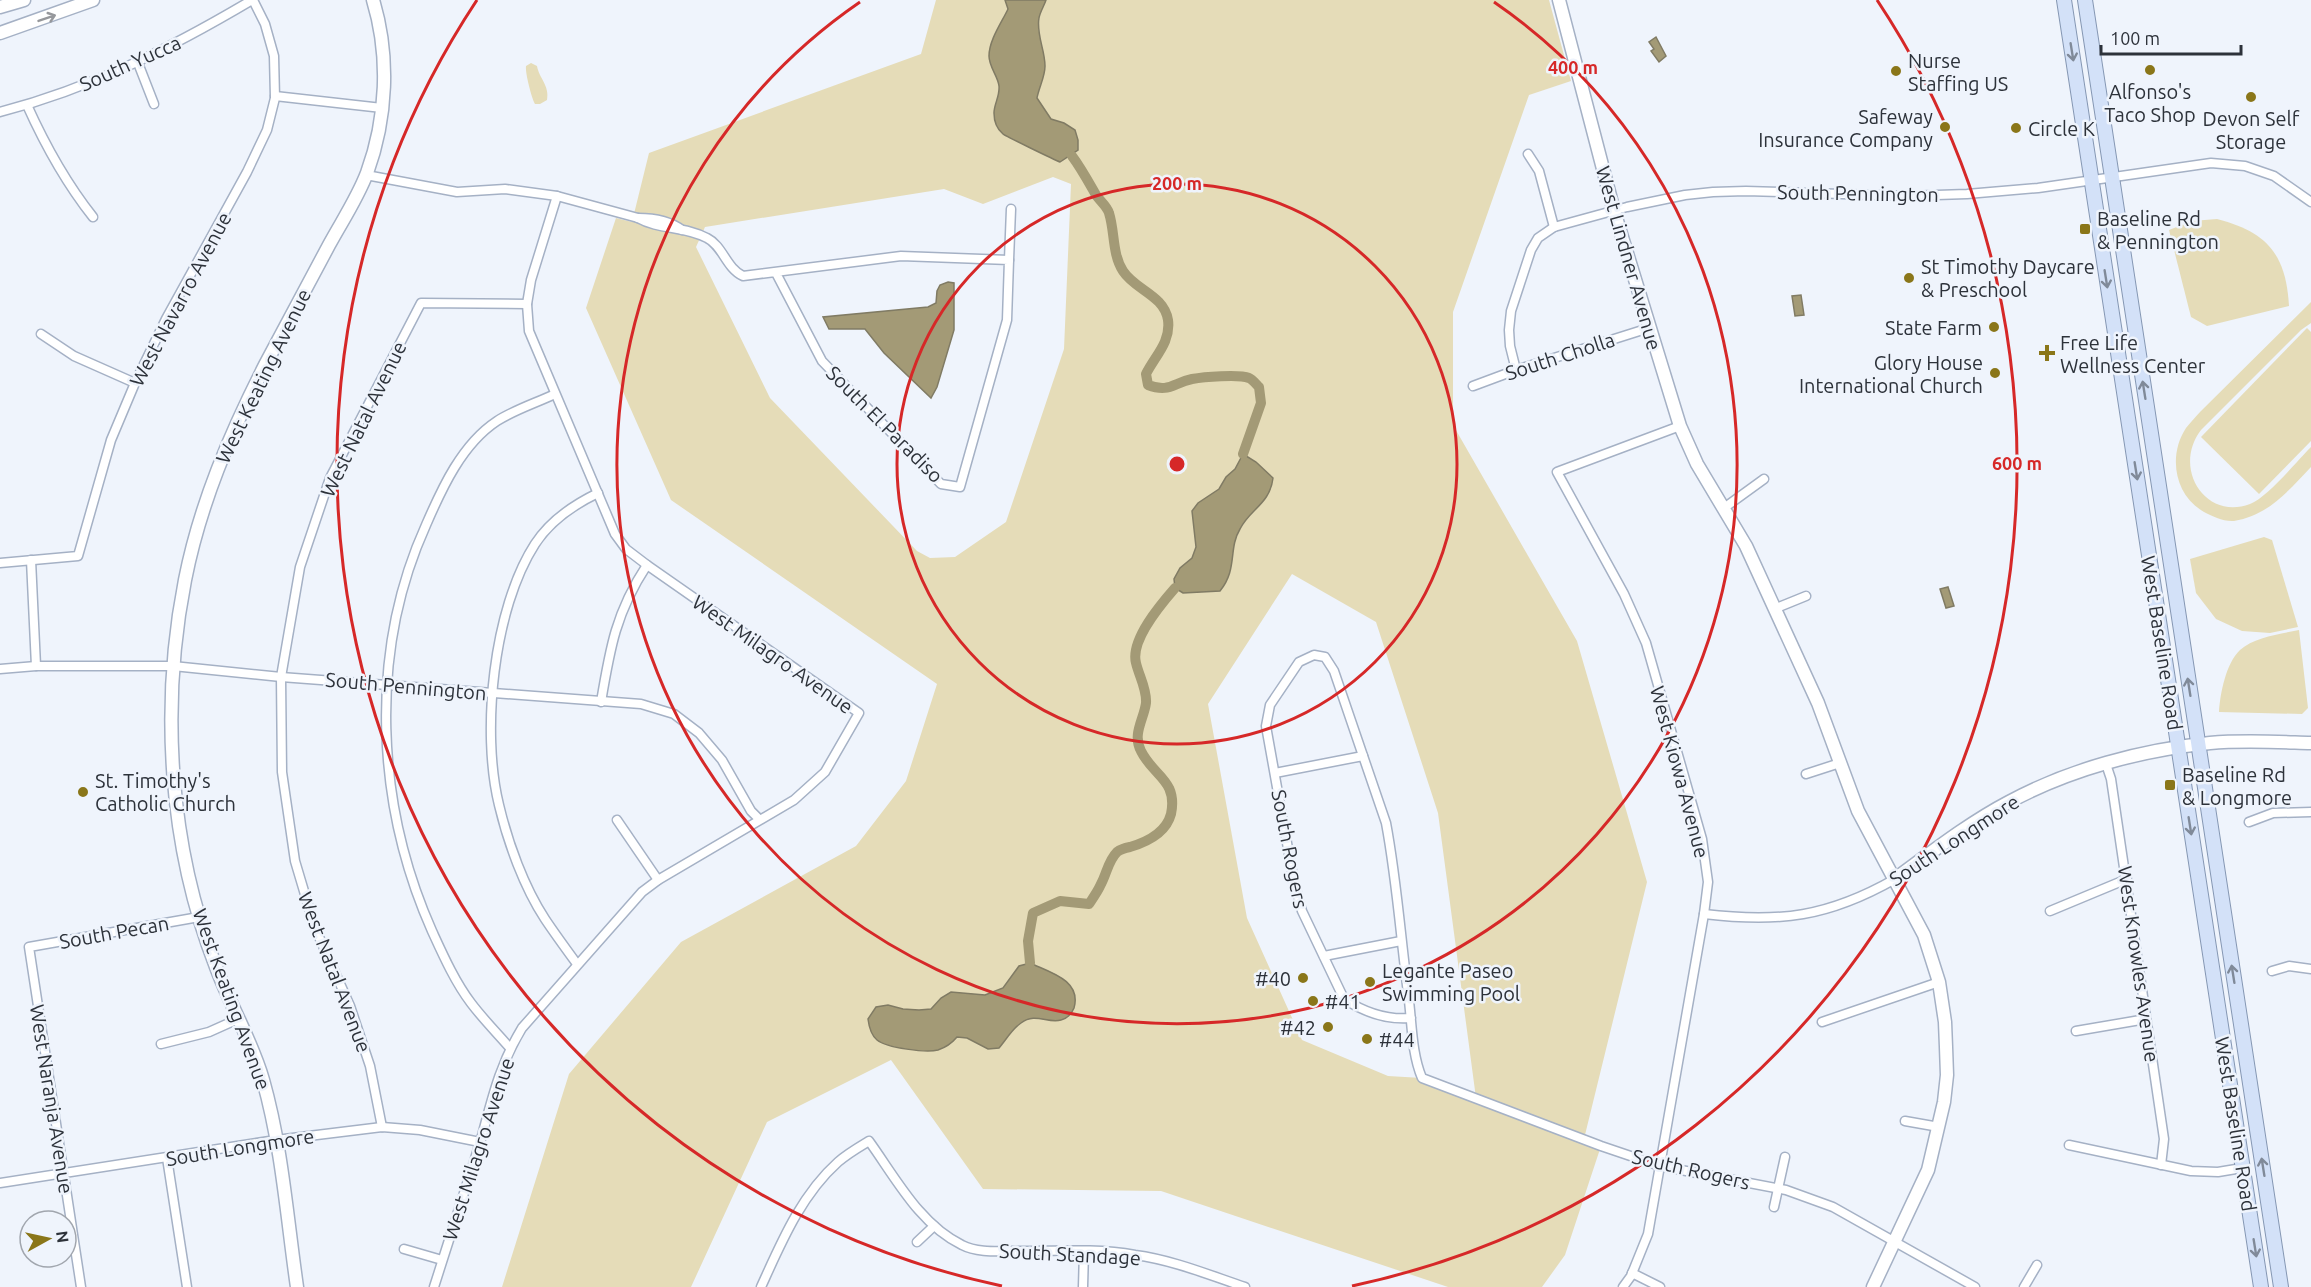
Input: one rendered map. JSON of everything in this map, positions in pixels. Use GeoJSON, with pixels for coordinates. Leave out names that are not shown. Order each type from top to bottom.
{"type":"FeatureCollection","features":[{"type":"Feature","properties":{"kind":"main road","name":"West Baseline Road"},"geometry":{"type":"LineString","coordinates":[[2064,0],[2261,1287]]}},
{"type":"Feature","properties":{"kind":"main road","name":"West Baseline Road"},"geometry":{"type":"LineString","coordinates":[[2085,0],[2281,1287]]}},
{"type":"Feature","properties":{"kind":"street"},"geometry":{"type":"LineString","coordinates":[[5,4],[24,0]]}},
{"type":"Feature","properties":{"kind":"street"},"geometry":{"type":"LineString","coordinates":[[0,33],[93,0]]}},
{"type":"Feature","properties":{"kind":"street","name":"South Yucca"},"geometry":{"type":"LineString","coordinates":[[0,112],[84,86],[138,63],[202,30],[253,0]]}},
{"type":"Feature","properties":{"kind":"street","name":"West Navarro Avenue"},"geometry":{"type":"LineString","coordinates":[[30,560],[78,556],[111,440],[135,383],[166,319],[247,172],[267,130],[275,96],[274,56],[265,24],[253,0]]}},
{"type":"Feature","properties":{"kind":"street","name":"West Keating Avenue"},"geometry":{"type":"LineString","coordinates":[[297,1287],[276,1140],[262,1075],[216,967],[199,917],[182,839],[174,782],[171,719],[173,666],[181,603],[191,551],[230,435],[271,354],[355,200],[366,175],[377,139],[382,108],[384,59],[379,20],[373,0]]}},
{"type":"Feature","properties":{"kind":"street","name":"West Lindner Avenue"},"geometry":{"type":"LineString","coordinates":[[1558,0],[1614,211],[1680,426],[1697,464],[1746,546],[1818,704],[1858,811],[1924,935],[1939,982],[1945,1022],[1947,1075],[1939,1127],[1928,1170],[1873,1287]]}},
{"type":"Feature","properties":{"kind":"street"},"geometry":{"type":"LineString","coordinates":[[138,63],[154,104]]}},
{"type":"Feature","properties":{"kind":"street"},"geometry":{"type":"LineString","coordinates":[[275,96],[382,108]]}},
{"type":"Feature","properties":{"kind":"street"},"geometry":{"type":"LineString","coordinates":[[27,105],[48,148],[76,195],[93,217]]}},
{"type":"Feature","properties":{"kind":"street"},"geometry":{"type":"LineString","coordinates":[[1528,154],[1539,171],[1554,227]]}},
{"type":"Feature","properties":{"kind":"street","name":"South Pennington"},"geometry":{"type":"LineString","coordinates":[[1516,370],[1510,346],[1511,311],[1531,250],[1538,238],[1554,227],[1684,195],[1746,191],[1916,196],[2028,189],[2196,164],[2224,163],[2244,166],[2274,176],[2311,202]]}},
{"type":"Feature","properties":{"kind":"street"},"geometry":{"type":"LineString","coordinates":[[366,175],[457,192],[505,189],[557,196],[638,218],[651,218],[675,224],[682,230],[708,238],[717,245],[732,267],[742,276],[902,256],[1009,260]]}},
{"type":"Feature","properties":{"kind":"street","name":"West Milagro Avenue"},"geometry":{"type":"LineString","coordinates":[[434,1287],[480,1142],[495,1083],[510,1048],[522,1028],[642,892],[658,880],[794,800],[825,772],[859,713],[647,565],[626,549],[615,534],[529,331],[527,304],[531,280],[557,196]]}},
{"type":"Feature","properties":{"kind":"street","name":"South El Paradiso"},"geometry":{"type":"LineString","coordinates":[[776,273],[822,361],[941,484],[960,488],[1007,320],[1011,209]]}},
{"type":"Feature","properties":{"kind":"street","name":"West Natal Avenue"},"geometry":{"type":"LineString","coordinates":[[382,1127],[370,1066],[350,1006],[315,928],[295,861],[282,772],[281,677],[300,567],[330,478],[421,303],[527,304]]}},
{"type":"Feature","properties":{"kind":"street","name":"South Cholla"},"geometry":{"type":"LineString","coordinates":[[1473,386],[1648,327]]}},
{"type":"Feature","properties":{"kind":"street"},"geometry":{"type":"LineString","coordinates":[[41,334],[74,356],[135,383]]}},
{"type":"Feature","properties":{"kind":"street"},"geometry":{"type":"LineString","coordinates":[[510,1048],[470,1002],[440,950],[417,898],[392,798],[386,750],[386,684],[398,607],[420,539],[442,489],[465,452],[496,422],[555,394]]}},
{"type":"Feature","properties":{"kind":"street","name":"West Kiowa Avenue"},"geometry":{"type":"LineString","coordinates":[[1623,1287],[1632,1273],[1648,1234],[1708,882],[1702,839],[1646,643],[1624,594],[1557,472],[1680,426]]}},
{"type":"Feature","properties":{"kind":"street"},"geometry":{"type":"LineString","coordinates":[[1724,508],[1764,480]]}},
{"type":"Feature","properties":{"kind":"street"},"geometry":{"type":"LineString","coordinates":[[577,964],[544,918],[517,862],[511,843],[499,804],[491,744],[492,693],[499,640],[514,586],[535,544],[561,514],[598,493]]}},
{"type":"Feature","properties":{"kind":"street"},"geometry":{"type":"LineString","coordinates":[[0,562],[30,560],[36,666]]}},
{"type":"Feature","properties":{"kind":"street"},"geometry":{"type":"LineString","coordinates":[[601,702],[608,654],[621,612],[647,565]]}},
{"type":"Feature","properties":{"kind":"street"},"geometry":{"type":"LineString","coordinates":[[1774,609],[1806,596]]}},
{"type":"Feature","properties":{"kind":"street","name":"South Rogers"},"geometry":{"type":"LineString","coordinates":[[1411,1018],[1393,1019],[1355,1007],[1344,999],[1302,912],[1294,882],[1266,726],[1270,705],[1299,662],[1314,655],[1325,657],[1334,671],[1386,823],[1411,1018],[1417,1066],[1422,1077],[1601,1146],[1660,1166],[1779,1189],[1833,1207],[1975,1287]]}},
{"type":"Feature","properties":{"kind":"street","name":"South Pennington"},"geometry":{"type":"LineString","coordinates":[[0,669],[36,666],[173,666],[281,677],[641,704],[674,714],[699,733],[722,760],[751,811],[759,819]]}},
{"type":"Feature","properties":{"kind":"street","name":"South Longmore"},"geometry":{"type":"LineString","coordinates":[[1704,914],[1748,919],[1785,918],[1820,911],[1860,897],[1895,879],[1961,831],[2009,802],[2055,781],[2141,754],[2198,745],[2243,742],[2311,742]]}},
{"type":"Feature","properties":{"kind":"street","name":"South Rogers"},"geometry":{"type":"LineString","coordinates":[[1275,773],[1363,756]]}},
{"type":"Feature","properties":{"kind":"street"},"geometry":{"type":"LineString","coordinates":[[1806,774],[1840,763]]}},
{"type":"Feature","properties":{"kind":"street","name":"West Knowles Avenue"},"geometry":{"type":"LineString","coordinates":[[2106,764],[2111,779],[2127,879],[2164,1139],[2161,1165]]}},
{"type":"Feature","properties":{"kind":"street"},"geometry":{"type":"LineString","coordinates":[[2249,822],[2273,813],[2311,812]]}},
{"type":"Feature","properties":{"kind":"street"},"geometry":{"type":"LineString","coordinates":[[617,820],[658,880]]}},
{"type":"Feature","properties":{"kind":"street"},"geometry":{"type":"LineString","coordinates":[[2050,911],[2127,879]]}},
{"type":"Feature","properties":{"kind":"street","name":"South Pecan"},"geometry":{"type":"LineString","coordinates":[[28,947],[199,917]]}},
{"type":"Feature","properties":{"kind":"street"},"geometry":{"type":"LineString","coordinates":[[1324,956],[1401,941]]}},
{"type":"Feature","properties":{"kind":"street","name":"West Naranja Avenue"},"geometry":{"type":"LineString","coordinates":[[28,947],[81,1287]]}},
{"type":"Feature","properties":{"kind":"street"},"geometry":{"type":"LineString","coordinates":[[2272,971],[2289,966],[2311,969]]}},
{"type":"Feature","properties":{"kind":"street"},"geometry":{"type":"LineString","coordinates":[[1822,1022],[1939,982]]}},
{"type":"Feature","properties":{"kind":"street"},"geometry":{"type":"LineString","coordinates":[[161,1044],[209,1032],[238,1019]]}},
{"type":"Feature","properties":{"kind":"street"},"geometry":{"type":"LineString","coordinates":[[2076,1031],[2146,1019]]}},
{"type":"Feature","properties":{"kind":"street"},"geometry":{"type":"LineString","coordinates":[[1905,1121],[1939,1127]]}},
{"type":"Feature","properties":{"kind":"street","name":"South Longmore"},"geometry":{"type":"LineString","coordinates":[[0,1183],[276,1140],[382,1127],[420,1130],[480,1142]]}},
{"type":"Feature","properties":{"kind":"street","name":"South Standage"},"geometry":{"type":"LineString","coordinates":[[761,1287],[788,1226],[812,1192],[838,1162],[868,1141],[926,1220],[964,1247],[987,1250],[1135,1254],[1182,1266],[1245,1287]]}},
{"type":"Feature","properties":{"kind":"street"},"geometry":{"type":"LineString","coordinates":[[2069,1145],[2203,1172],[2242,1168]]}},
{"type":"Feature","properties":{"kind":"street"},"geometry":{"type":"LineString","coordinates":[[1774,1207],[1785,1157]]}},
{"type":"Feature","properties":{"kind":"street"},"geometry":{"type":"LineString","coordinates":[[167,1158],[187,1287]]}},
{"type":"Feature","properties":{"kind":"street"},"geometry":{"type":"LineString","coordinates":[[917,1242],[934,1226]]}},
{"type":"Feature","properties":{"kind":"street"},"geometry":{"type":"LineString","coordinates":[[404,1249],[442,1260]]}},
{"type":"Feature","properties":{"kind":"street"},"geometry":{"type":"LineString","coordinates":[[1083,1287],[1084,1251]]}},
{"type":"Feature","properties":{"kind":"street"},"geometry":{"type":"LineString","coordinates":[[2024,1287],[2037,1265]]}},
{"type":"Feature","properties":{"kind":"street"},"geometry":{"type":"LineString","coordinates":[[1632,1273],[1660,1287]]}},
{"type":"Feature","properties":{"kind":"shaded area"},"geometry":{"type":"Polygon","coordinates":[[[936,0],[1549,0],[1571,81],[1529,95],[1453,312],[1453,425],[1577,641],[1647,882],[1584,1139],[1601,1146],[1565,1255],[1542,1287],[1448,1287],[1161,1191],[983,1189],[891,1060],[767,1122],[691,1287],[502,1287],[569,1074],[681,942],[856,846],[906,781],[937,684],[671,500],[586,308],[616,218],[632,222],[649,153],[921,54],[936,0]],[[1053,177],[983,204],[944,189],[705,227],[696,247],[770,398],[917,551],[930,558],[955,557],[1006,522],[1064,349],[1071,184],[1053,177]],[[1292,574],[1208,704],[1247,918],[1302,1040],[1388,1076],[1422,1078],[1476,1098],[1438,813],[1376,622],[1292,574]]]}},
{"type":"Feature","properties":{"kind":"shaded area"},"geometry":{"type":"Polygon","coordinates":[[[1005,0],[1046,0],[1038,24],[1045,66],[1037,98],[1051,119],[1075,130],[1078,140],[1078,150],[1060,162],[1003,134],[995,122],[994,110],[999,86],[989,56],[993,38],[1008,9],[1005,0]]]}},
{"type":"Feature","properties":{"kind":"shaded area"},"geometry":{"type":"Polygon","coordinates":[[[1656,37],[1666,56],[1659,62],[1651,51],[1654,49],[1649,42],[1656,37]]]}},
{"type":"Feature","properties":{"kind":"shaded area"},"geometry":{"type":"Polygon","coordinates":[[[531,63],[537,66],[547,90],[547,100],[540,104],[535,104],[528,80],[526,66],[531,63]]]}},
{"type":"Feature","properties":{"kind":"shaded area"},"geometry":{"type":"Polygon","coordinates":[[[2217,219],[2249,231],[2271,248],[2284,272],[2289,306],[2207,326],[2191,317],[2169,230],[2192,221],[2217,219]]]}},
{"type":"Feature","properties":{"kind":"shaded area"},"geometry":{"type":"Polygon","coordinates":[[[948,282],[954,283],[954,330],[937,387],[931,398],[884,353],[865,329],[829,329],[823,317],[928,307],[936,303],[940,285],[948,282]]]}},
{"type":"Feature","properties":{"kind":"shaded area"},"geometry":{"type":"Polygon","coordinates":[[[1801,295],[1804,315],[1795,316],[1792,296],[1801,295]]]}},
{"type":"Feature","properties":{"kind":"shaded area"},"geometry":{"type":"Polygon","coordinates":[[[2311,302],[2311,323],[2301,330],[2201,430],[2193,445],[2190,460],[2192,475],[2198,488],[2207,498],[2219,505],[2234,507],[2250,504],[2265,494],[2311,447],[2311,467],[2277,501],[2258,513],[2230,521],[2204,512],[2186,496],[2180,485],[2176,462],[2180,439],[2199,413],[2311,302]]]}},
{"type":"Feature","properties":{"kind":"shaded area"},"geometry":{"type":"Polygon","coordinates":[[[2307,328],[2311,332],[2311,441],[2259,494],[2201,437],[2307,328]]]}},
{"type":"Feature","properties":{"kind":"shaded area"},"geometry":{"type":"Polygon","coordinates":[[[1243,454],[1256,462],[1273,478],[1268,494],[1244,522],[1236,537],[1229,575],[1220,591],[1183,593],[1175,588],[1174,579],[1180,568],[1192,558],[1196,547],[1192,511],[1198,503],[1219,489],[1226,477],[1235,469],[1243,454]]]}},
{"type":"Feature","properties":{"kind":"shaded area"},"geometry":{"type":"Polygon","coordinates":[[[2264,537],[2272,540],[2298,627],[2270,633],[2242,631],[2216,619],[2196,593],[2190,559],[2264,537]]]}},
{"type":"Feature","properties":{"kind":"shaded area"},"geometry":{"type":"Polygon","coordinates":[[[1948,587],[1954,606],[1946,608],[1940,589],[1948,587]]]}},
{"type":"Feature","properties":{"kind":"shaded area"},"geometry":{"type":"Polygon","coordinates":[[[2299,630],[2308,708],[2302,714],[2219,712],[2227,671],[2240,650],[2260,639],[2299,630]]]}},
{"type":"Feature","properties":{"kind":"shaded area"},"geometry":{"type":"Polygon","coordinates":[[[1030,963],[1062,978],[1069,984],[1075,998],[1074,1008],[1069,1016],[1061,1020],[1031,1018],[1026,1020],[1015,1028],[999,1048],[988,1049],[967,1038],[957,1037],[949,1045],[938,1050],[907,1049],[882,1043],[871,1031],[868,1019],[876,1007],[888,1005],[903,1009],[931,1009],[941,998],[951,992],[985,995],[1003,988],[1019,966],[1030,963]]]}},
{"type":"Feature","properties":{"kind":"waterway"},"geometry":{"type":"LineString","coordinates":[[1072,156],[1108,210],[1115,250],[1123,271],[1128,278],[1161,304],[1168,320],[1165,342],[1146,374],[1148,385],[1166,388],[1192,379],[1221,376],[1251,379],[1259,387],[1261,403],[1243,454]]}},
{"type":"Feature","properties":{"kind":"waterway"},"geometry":{"type":"LineString","coordinates":[[1030,963],[1028,941],[1033,913],[1060,901],[1089,904],[1117,852],[1149,839],[1165,826],[1171,814],[1171,793],[1168,786],[1146,759],[1139,745],[1138,733],[1146,698],[1135,654],[1148,623],[1175,588]]}},
{"type":"Feature","properties":{"kind":"place","name":"Alfonso's Taco Shop"},"geometry":{"type":"Point","coordinates":[2150,70]}},
{"type":"Feature","properties":{"kind":"place","name":"Nurse Staffing US"},"geometry":{"type":"Point","coordinates":[1896,71]}},
{"type":"Feature","properties":{"kind":"place","name":"Devon Self Storage"},"geometry":{"type":"Point","coordinates":[2251,97]}},
{"type":"Feature","properties":{"kind":"place","name":"Safeway Insurance Company"},"geometry":{"type":"Point","coordinates":[1945,127]}},
{"type":"Feature","properties":{"kind":"place","name":"Circle K"},"geometry":{"type":"Point","coordinates":[2016,128]}},
{"type":"Feature","properties":{"kind":"place","name":"Baseline Rd & Pennington"},"geometry":{"type":"Point","coordinates":[2085,229]}},
{"type":"Feature","properties":{"kind":"place","name":"St Timothy Daycare & Preschool"},"geometry":{"type":"Point","coordinates":[1909,278]}},
{"type":"Feature","properties":{"kind":"place","name":"State Farm"},"geometry":{"type":"Point","coordinates":[1994,327]}},
{"type":"Feature","properties":{"kind":"place","name":"Free Life Wellness Center"},"geometry":{"type":"Point","coordinates":[2047,353]}},
{"type":"Feature","properties":{"kind":"place","name":"Glory House International Church"},"geometry":{"type":"Point","coordinates":[1995,373]}},
{"type":"Feature","properties":{"kind":"place","name":"Baseline Rd & Longmore"},"geometry":{"type":"Point","coordinates":[2170,785]}},
{"type":"Feature","properties":{"kind":"place","name":"St. Timothy's Catholic Church"},"geometry":{"type":"Point","coordinates":[83,792]}},
{"type":"Feature","properties":{"kind":"place","name":"#40"},"geometry":{"type":"Point","coordinates":[1303,978]}},
{"type":"Feature","properties":{"kind":"place","name":"Legante Paseo Swimming Pool"},"geometry":{"type":"Point","coordinates":[1370,982]}},
{"type":"Feature","properties":{"kind":"place","name":"#41"},"geometry":{"type":"Point","coordinates":[1313,1001]}},
{"type":"Feature","properties":{"kind":"place","name":"#42"},"geometry":{"type":"Point","coordinates":[1328,1027]}},
{"type":"Feature","properties":{"kind":"place","name":"#44"},"geometry":{"type":"Point","coordinates":[1367,1039]}}]}
